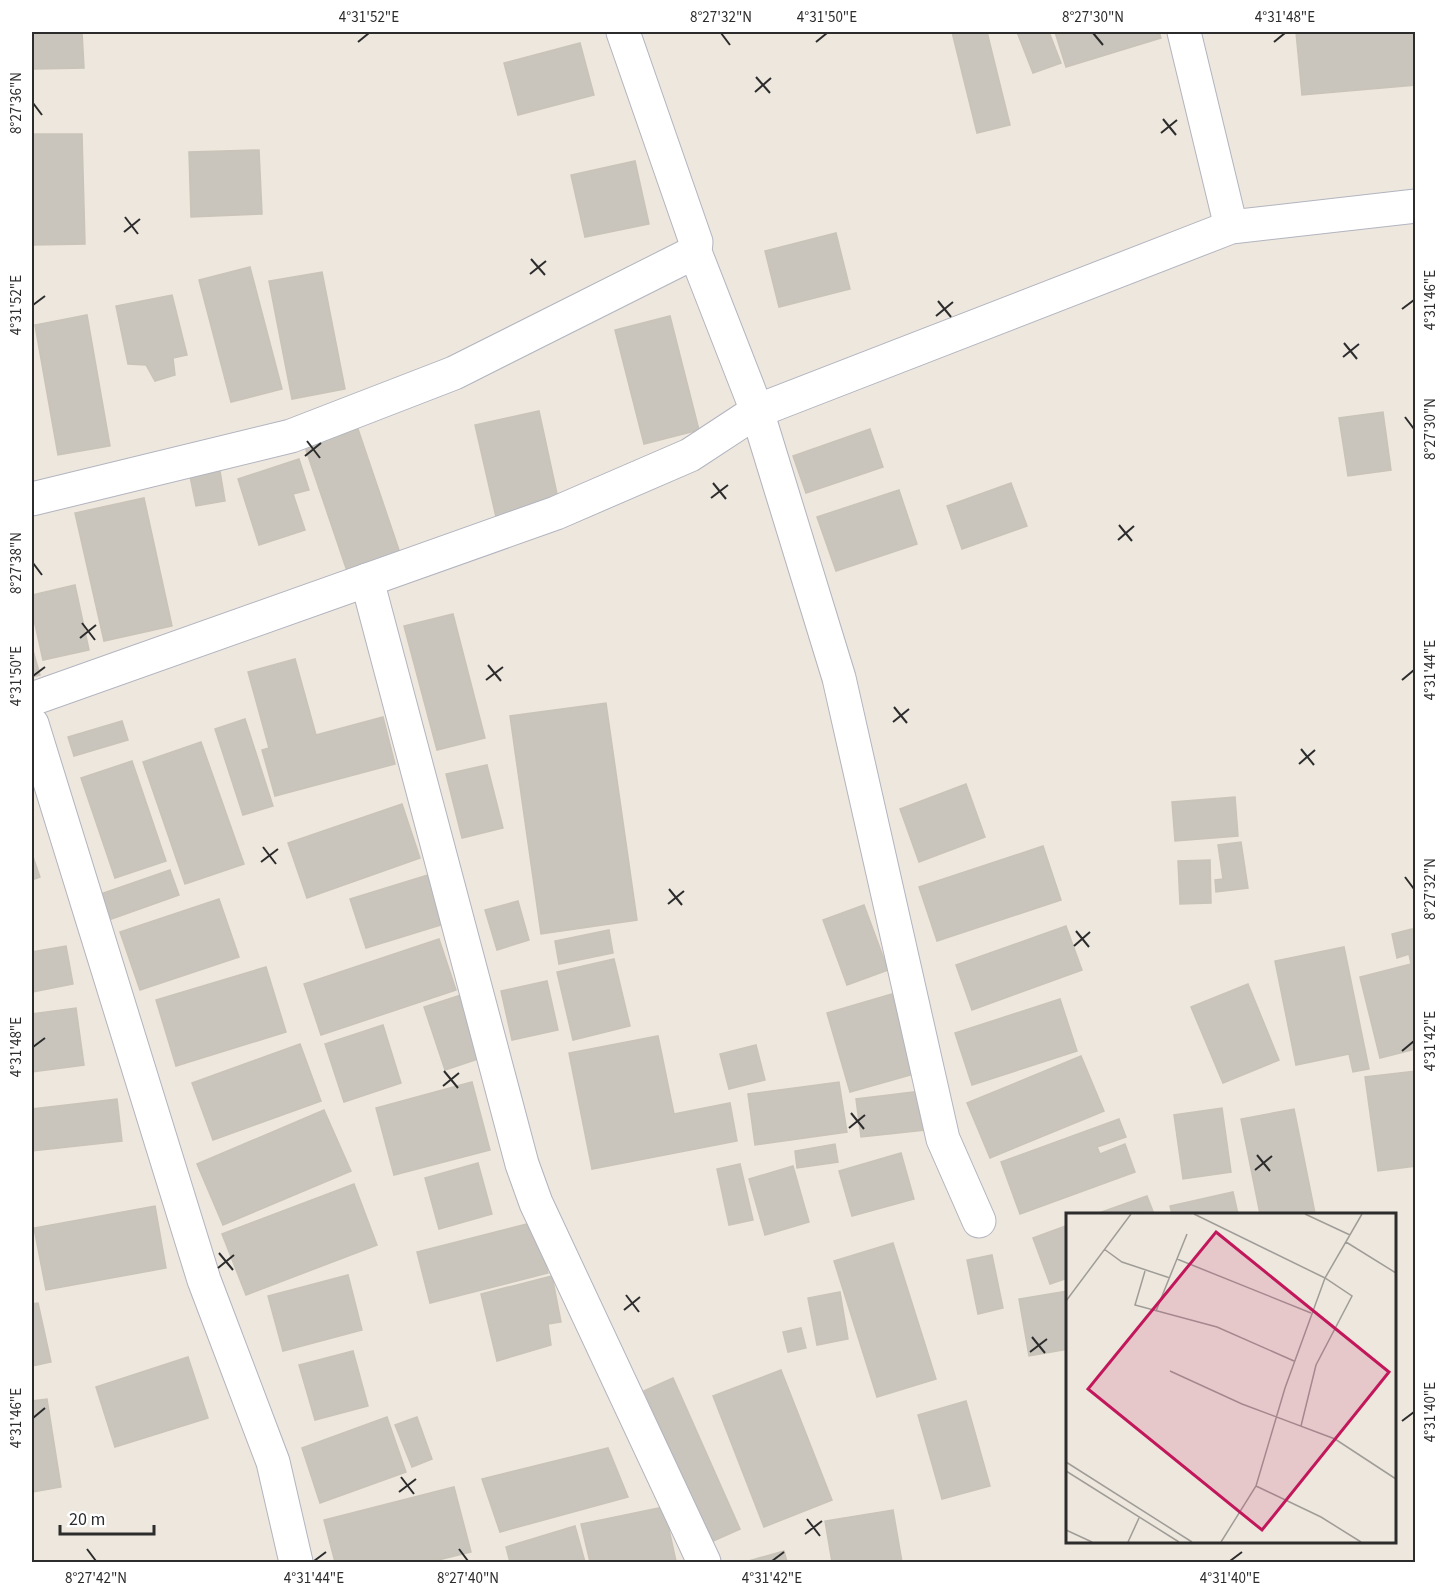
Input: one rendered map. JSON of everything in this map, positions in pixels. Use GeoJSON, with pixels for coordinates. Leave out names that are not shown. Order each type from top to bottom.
{"type":"FeatureCollection","features":[{"type":"Feature","properties":{"kind":"street"},"geometry":{"type":"LineString","coordinates":[[623,32],[696,242],[695,252],[757,411],[838,678],[943,1139],[979,1221]]}},
{"type":"Feature","properties":{"kind":"street"},"geometry":{"type":"LineString","coordinates":[[1184,32],[1231,226]]}},
{"type":"Feature","properties":{"kind":"street"},"geometry":{"type":"LineString","coordinates":[[32,699],[556,513],[690,455],[757,411],[1231,226],[1416,206]]}},
{"type":"Feature","properties":{"kind":"street"},"geometry":{"type":"LineString","coordinates":[[32,500],[291,436],[454,373],[695,252]]}},
{"type":"Feature","properties":{"kind":"street"},"geometry":{"type":"LineString","coordinates":[[367,580],[522,1164],[536,1203],[704,1563]]}},
{"type":"Feature","properties":{"kind":"street"},"geometry":{"type":"LineString","coordinates":[[32,724],[204,1280],[273,1462],[296,1563]]}},
{"type":"Feature","properties":{"kind":"building"},"geometry":{"type":"Polygon","coordinates":[[[32,32],[82,32],[84,68],[34,69],[32,32]]]}},
{"type":"Feature","properties":{"kind":"building"},"geometry":{"type":"Polygon","coordinates":[[[952,32],[987,32],[1010,125],[977,133],[952,32]]]}},
{"type":"Feature","properties":{"kind":"building"},"geometry":{"type":"Polygon","coordinates":[[[1017,32],[1049,32],[1061,63],[1033,73],[1017,32]]]}},
{"type":"Feature","properties":{"kind":"building"},"geometry":{"type":"Polygon","coordinates":[[[1055,32],[1159,32],[1161,38],[1066,67],[1055,32]]]}},
{"type":"Feature","properties":{"kind":"building"},"geometry":{"type":"Polygon","coordinates":[[[1296,32],[1416,32],[1416,85],[1302,95],[1296,32]]]}},
{"type":"Feature","properties":{"kind":"building"},"geometry":{"type":"Polygon","coordinates":[[[580,43],[594,95],[518,115],[504,63],[580,43]]]}},
{"type":"Feature","properties":{"kind":"building"},"geometry":{"type":"Polygon","coordinates":[[[32,134],[82,134],[85,244],[32,245],[32,134]]]}},
{"type":"Feature","properties":{"kind":"building"},"geometry":{"type":"Polygon","coordinates":[[[259,150],[262,214],[191,217],[189,152],[259,150]]]}},
{"type":"Feature","properties":{"kind":"building"},"geometry":{"type":"Polygon","coordinates":[[[635,161],[649,224],[585,237],[571,175],[635,161]]]}},
{"type":"Feature","properties":{"kind":"building"},"geometry":{"type":"Polygon","coordinates":[[[836,233],[850,289],[779,307],[765,251],[836,233]]]}},
{"type":"Feature","properties":{"kind":"building"},"geometry":{"type":"Polygon","coordinates":[[[250,267],[282,389],[231,402],[199,280],[250,267]]]}},
{"type":"Feature","properties":{"kind":"building"},"geometry":{"type":"Polygon","coordinates":[[[322,272],[345,389],[292,399],[269,281],[322,272]]]}},
{"type":"Feature","properties":{"kind":"building"},"geometry":{"type":"Polygon","coordinates":[[[172,295],[187,355],[173,358],[175,375],[155,381],[146,365],[128,364],[116,306],[172,295]]]}},
{"type":"Feature","properties":{"kind":"building"},"geometry":{"type":"Polygon","coordinates":[[[87,315],[110,446],[58,455],[35,325],[87,315]]]}},
{"type":"Feature","properties":{"kind":"building"},"geometry":{"type":"Polygon","coordinates":[[[670,316],[699,430],[644,444],[615,330],[670,316]]]}},
{"type":"Feature","properties":{"kind":"building"},"geometry":{"type":"Polygon","coordinates":[[[539,411],[559,503],[496,517],[475,425],[539,411]]]}},
{"type":"Feature","properties":{"kind":"building"},"geometry":{"type":"Polygon","coordinates":[[[1383,412],[1391,470],[1348,476],[1339,418],[1383,412]]]}},
{"type":"Feature","properties":{"kind":"building"},"geometry":{"type":"Polygon","coordinates":[[[358,429],[400,553],[347,571],[305,447],[358,429]]]}},
{"type":"Feature","properties":{"kind":"building"},"geometry":{"type":"Polygon","coordinates":[[[870,429],[883,467],[806,493],[793,456],[870,429]]]}},
{"type":"Feature","properties":{"kind":"building"},"geometry":{"type":"Polygon","coordinates":[[[299,459],[309,490],[293,494],[305,530],[259,545],[238,479],[299,459]]]}},
{"type":"Feature","properties":{"kind":"building"},"geometry":{"type":"Polygon","coordinates":[[[220,471],[225,501],[196,506],[190,476],[220,471]]]}},
{"type":"Feature","properties":{"kind":"building"},"geometry":{"type":"Polygon","coordinates":[[[1011,483],[1027,526],[962,549],[947,506],[1011,483]]]}},
{"type":"Feature","properties":{"kind":"building"},"geometry":{"type":"Polygon","coordinates":[[[899,490],[917,544],[836,571],[817,517],[899,490]]]}},
{"type":"Feature","properties":{"kind":"building"},"geometry":{"type":"Polygon","coordinates":[[[144,498],[172,626],[104,641],[75,513],[144,498]]]}},
{"type":"Feature","properties":{"kind":"building"},"geometry":{"type":"Polygon","coordinates":[[[75,585],[89,650],[43,660],[32,611],[32,595],[75,585]]]}},
{"type":"Feature","properties":{"kind":"building"},"geometry":{"type":"Polygon","coordinates":[[[453,614],[485,738],[437,750],[404,626],[453,614]]]}},
{"type":"Feature","properties":{"kind":"building"},"geometry":{"type":"Polygon","coordinates":[[[32,647],[40,675],[32,677],[32,647]]]}},
{"type":"Feature","properties":{"kind":"building"},"geometry":{"type":"Polygon","coordinates":[[[295,659],[316,735],[383,717],[395,764],[275,796],[262,750],[269,748],[248,672],[295,659]]]}},
{"type":"Feature","properties":{"kind":"building"},"geometry":{"type":"Polygon","coordinates":[[[606,703],[637,920],[541,934],[510,716],[606,703]]]}},
{"type":"Feature","properties":{"kind":"building"},"geometry":{"type":"Polygon","coordinates":[[[245,719],[273,806],[243,815],[215,729],[245,719]]]}},
{"type":"Feature","properties":{"kind":"building"},"geometry":{"type":"Polygon","coordinates":[[[122,721],[128,740],[74,756],[68,737],[122,721]]]}},
{"type":"Feature","properties":{"kind":"building"},"geometry":{"type":"Polygon","coordinates":[[[201,742],[244,864],[185,884],[143,762],[201,742]]]}},
{"type":"Feature","properties":{"kind":"building"},"geometry":{"type":"Polygon","coordinates":[[[132,761],[166,861],[115,878],[81,778],[132,761]]]}},
{"type":"Feature","properties":{"kind":"building"},"geometry":{"type":"Polygon","coordinates":[[[487,765],[503,828],[462,838],[446,774],[487,765]]]}},
{"type":"Feature","properties":{"kind":"building"},"geometry":{"type":"Polygon","coordinates":[[[966,784],[985,837],[919,862],[900,809],[966,784]]]}},
{"type":"Feature","properties":{"kind":"building"},"geometry":{"type":"Polygon","coordinates":[[[1235,797],[1238,836],[1175,841],[1172,802],[1235,797]]]}},
{"type":"Feature","properties":{"kind":"building"},"geometry":{"type":"Polygon","coordinates":[[[402,804],[420,858],[307,898],[288,843],[402,804]]]}},
{"type":"Feature","properties":{"kind":"building"},"geometry":{"type":"Polygon","coordinates":[[[1241,842],[1248,888],[1216,892],[1215,880],[1223,879],[1218,845],[1241,842]]]}},
{"type":"Feature","properties":{"kind":"building"},"geometry":{"type":"Polygon","coordinates":[[[1043,846],[1061,900],[937,941],[919,887],[1043,846]]]}},
{"type":"Feature","properties":{"kind":"building"},"geometry":{"type":"Polygon","coordinates":[[[32,854],[40,877],[32,880],[32,854]]]}},
{"type":"Feature","properties":{"kind":"building"},"geometry":{"type":"Polygon","coordinates":[[[1210,860],[1211,903],[1180,904],[1178,861],[1210,860]]]}},
{"type":"Feature","properties":{"kind":"building"},"geometry":{"type":"Polygon","coordinates":[[[170,870],[179,895],[103,922],[95,896],[170,870]]]}},
{"type":"Feature","properties":{"kind":"building"},"geometry":{"type":"Polygon","coordinates":[[[428,875],[444,924],[366,948],[350,899],[428,875]]]}},
{"type":"Feature","properties":{"kind":"building"},"geometry":{"type":"Polygon","coordinates":[[[219,899],[239,957],[140,990],[120,932],[219,899]]]}},
{"type":"Feature","properties":{"kind":"building"},"geometry":{"type":"Polygon","coordinates":[[[518,901],[529,940],[497,950],[485,910],[518,901]]]}},
{"type":"Feature","properties":{"kind":"building"},"geometry":{"type":"Polygon","coordinates":[[[864,905],[888,970],[847,985],[823,920],[864,905]]]}},
{"type":"Feature","properties":{"kind":"building"},"geometry":{"type":"Polygon","coordinates":[[[1066,926],[1082,970],[972,1010],[956,965],[1066,926]]]}},
{"type":"Feature","properties":{"kind":"building"},"geometry":{"type":"Polygon","coordinates":[[[1412,929],[1416,942],[1416,1049],[1380,1058],[1360,977],[1411,964],[1409,954],[1397,958],[1392,934],[1412,929]]]}},
{"type":"Feature","properties":{"kind":"building"},"geometry":{"type":"Polygon","coordinates":[[[609,930],[613,953],[559,964],[555,941],[609,930]]]}},
{"type":"Feature","properties":{"kind":"building"},"geometry":{"type":"Polygon","coordinates":[[[439,939],[456,990],[321,1035],[304,984],[439,939]]]}},
{"type":"Feature","properties":{"kind":"building"},"geometry":{"type":"Polygon","coordinates":[[[66,946],[73,984],[32,992],[32,952],[66,946]]]}},
{"type":"Feature","properties":{"kind":"building"},"geometry":{"type":"Polygon","coordinates":[[[1344,947],[1369,1069],[1353,1072],[1349,1054],[1296,1065],[1275,961],[1344,947]]]}},
{"type":"Feature","properties":{"kind":"building"},"geometry":{"type":"Polygon","coordinates":[[[614,959],[630,1026],[573,1040],[557,972],[614,959]]]}},
{"type":"Feature","properties":{"kind":"building"},"geometry":{"type":"Polygon","coordinates":[[[266,967],[286,1032],[176,1066],[156,1000],[266,967]]]}},
{"type":"Feature","properties":{"kind":"building"},"geometry":{"type":"Polygon","coordinates":[[[547,981],[558,1030],[512,1040],[501,991],[547,981]]]}},
{"type":"Feature","properties":{"kind":"building"},"geometry":{"type":"Polygon","coordinates":[[[1248,984],[1279,1060],[1223,1083],[1191,1007],[1248,984]]]}},
{"type":"Feature","properties":{"kind":"building"},"geometry":{"type":"Polygon","coordinates":[[[892,994],[914,1074],[850,1092],[827,1013],[892,994]]]}},
{"type":"Feature","properties":{"kind":"building"},"geometry":{"type":"Polygon","coordinates":[[[461,995],[481,1058],[445,1070],[424,1007],[461,995]]]}},
{"type":"Feature","properties":{"kind":"building"},"geometry":{"type":"Polygon","coordinates":[[[1060,999],[1077,1051],[972,1085],[955,1033],[1060,999]]]}},
{"type":"Feature","properties":{"kind":"building"},"geometry":{"type":"Polygon","coordinates":[[[76,1008],[84,1065],[32,1072],[32,1014],[76,1008]]]}},
{"type":"Feature","properties":{"kind":"building"},"geometry":{"type":"Polygon","coordinates":[[[383,1025],[401,1083],[344,1102],[325,1044],[383,1025]]]}},
{"type":"Feature","properties":{"kind":"building"},"geometry":{"type":"Polygon","coordinates":[[[658,1036],[674,1114],[730,1103],[737,1141],[592,1169],[569,1053],[658,1036]]]}},
{"type":"Feature","properties":{"kind":"building"},"geometry":{"type":"Polygon","coordinates":[[[300,1044],[321,1101],[213,1140],[192,1083],[300,1044]]]}},
{"type":"Feature","properties":{"kind":"building"},"geometry":{"type":"Polygon","coordinates":[[[756,1045],[765,1080],[729,1089],[720,1054],[756,1045]]]}},
{"type":"Feature","properties":{"kind":"building"},"geometry":{"type":"Polygon","coordinates":[[[1081,1056],[1104,1111],[990,1158],[967,1103],[1081,1056]]]}},
{"type":"Feature","properties":{"kind":"building"},"geometry":{"type":"Polygon","coordinates":[[[1416,1071],[1416,1166],[1378,1171],[1365,1077],[1416,1071]]]}},
{"type":"Feature","properties":{"kind":"building"},"geometry":{"type":"Polygon","coordinates":[[[472,1082],[490,1150],[394,1175],[376,1108],[472,1082]]]}},
{"type":"Feature","properties":{"kind":"building"},"geometry":{"type":"Polygon","coordinates":[[[839,1082],[847,1132],[755,1145],[748,1094],[839,1082]]]}},
{"type":"Feature","properties":{"kind":"building"},"geometry":{"type":"Polygon","coordinates":[[[921,1091],[925,1130],[861,1137],[856,1099],[921,1091]]]}},
{"type":"Feature","properties":{"kind":"building"},"geometry":{"type":"Polygon","coordinates":[[[117,1099],[122,1141],[32,1151],[32,1109],[117,1099]]]}},
{"type":"Feature","properties":{"kind":"building"},"geometry":{"type":"Polygon","coordinates":[[[1222,1108],[1231,1172],[1183,1179],[1174,1115],[1222,1108]]]}},
{"type":"Feature","properties":{"kind":"building"},"geometry":{"type":"Polygon","coordinates":[[[1294,1109],[1315,1213],[1260,1213],[1241,1119],[1294,1109]]]}},
{"type":"Feature","properties":{"kind":"building"},"geometry":{"type":"Polygon","coordinates":[[[324,1110],[351,1171],[223,1225],[197,1164],[324,1110]]]}},
{"type":"Feature","properties":{"kind":"building"},"geometry":{"type":"Polygon","coordinates":[[[1119,1119],[1126,1137],[1097,1147],[1100,1154],[1125,1144],[1135,1172],[1020,1214],[1001,1162],[1119,1119]]]}},
{"type":"Feature","properties":{"kind":"building"},"geometry":{"type":"Polygon","coordinates":[[[835,1144],[838,1162],[797,1168],[795,1151],[835,1144]]]}},
{"type":"Feature","properties":{"kind":"building"},"geometry":{"type":"Polygon","coordinates":[[[901,1153],[914,1199],[852,1216],[839,1171],[901,1153]]]}},
{"type":"Feature","properties":{"kind":"building"},"geometry":{"type":"Polygon","coordinates":[[[478,1163],[492,1214],[439,1229],[425,1178],[478,1163]]]}},
{"type":"Feature","properties":{"kind":"building"},"geometry":{"type":"Polygon","coordinates":[[[740,1164],[753,1220],[729,1225],[717,1169],[740,1164]]]}},
{"type":"Feature","properties":{"kind":"building"},"geometry":{"type":"Polygon","coordinates":[[[793,1166],[809,1222],[765,1235],[749,1179],[793,1166]]]}},
{"type":"Feature","properties":{"kind":"building"},"geometry":{"type":"Polygon","coordinates":[[[354,1184],[377,1245],[246,1295],[222,1234],[354,1184]]]}},
{"type":"Feature","properties":{"kind":"building"},"geometry":{"type":"Polygon","coordinates":[[[1233,1192],[1238,1213],[1172,1213],[1170,1206],[1233,1192]]]}},
{"type":"Feature","properties":{"kind":"building"},"geometry":{"type":"Polygon","coordinates":[[[1147,1196],[1154,1213],[1099,1213],[1147,1196]]]}},
{"type":"Feature","properties":{"kind":"building"},"geometry":{"type":"Polygon","coordinates":[[[155,1206],[166,1268],[46,1290],[34,1228],[155,1206]]]}},
{"type":"Feature","properties":{"kind":"building"},"geometry":{"type":"Polygon","coordinates":[[[535,1222],[548,1273],[430,1303],[417,1252],[535,1222]]]}},
{"type":"Feature","properties":{"kind":"building"},"geometry":{"type":"Polygon","coordinates":[[[1066,1226],[1066,1279],[1050,1284],[1033,1238],[1066,1226]]]}},
{"type":"Feature","properties":{"kind":"building"},"geometry":{"type":"Polygon","coordinates":[[[893,1243],[936,1379],[877,1397],[834,1261],[893,1243]]]}},
{"type":"Feature","properties":{"kind":"building"},"geometry":{"type":"Polygon","coordinates":[[[992,1255],[1003,1308],[978,1314],[967,1260],[992,1255]]]}},
{"type":"Feature","properties":{"kind":"building"},"geometry":{"type":"Polygon","coordinates":[[[348,1275],[362,1330],[283,1351],[268,1296],[348,1275]]]}},
{"type":"Feature","properties":{"kind":"building"},"geometry":{"type":"Polygon","coordinates":[[[552,1276],[561,1322],[548,1324],[551,1345],[497,1361],[481,1294],[552,1276]]]}},
{"type":"Feature","properties":{"kind":"building"},"geometry":{"type":"Polygon","coordinates":[[[1066,1291],[1066,1349],[1029,1356],[1019,1299],[1066,1291]]]}},
{"type":"Feature","properties":{"kind":"building"},"geometry":{"type":"Polygon","coordinates":[[[840,1292],[848,1339],[817,1345],[808,1298],[840,1292]]]}},
{"type":"Feature","properties":{"kind":"building"},"geometry":{"type":"Polygon","coordinates":[[[38,1303],[51,1362],[32,1366],[32,1304],[38,1303]]]}},
{"type":"Feature","properties":{"kind":"building"},"geometry":{"type":"Polygon","coordinates":[[[801,1328],[806,1348],[788,1352],[783,1332],[801,1328]]]}},
{"type":"Feature","properties":{"kind":"building"},"geometry":{"type":"Polygon","coordinates":[[[353,1351],[368,1406],[315,1420],[299,1365],[353,1351]]]}},
{"type":"Feature","properties":{"kind":"building"},"geometry":{"type":"Polygon","coordinates":[[[188,1357],[208,1418],[115,1447],[96,1387],[188,1357]]]}},
{"type":"Feature","properties":{"kind":"building"},"geometry":{"type":"Polygon","coordinates":[[[781,1370],[832,1500],[764,1527],[713,1396],[781,1370]]]}},
{"type":"Feature","properties":{"kind":"building"},"geometry":{"type":"Polygon","coordinates":[[[673,1378],[740,1529],[711,1542],[644,1391],[673,1378]]]}},
{"type":"Feature","properties":{"kind":"building"},"geometry":{"type":"Polygon","coordinates":[[[47,1399],[61,1487],[32,1492],[32,1401],[47,1399]]]}},
{"type":"Feature","properties":{"kind":"building"},"geometry":{"type":"Polygon","coordinates":[[[966,1401],[990,1486],[942,1499],[918,1415],[966,1401]]]}},
{"type":"Feature","properties":{"kind":"building"},"geometry":{"type":"Polygon","coordinates":[[[387,1417],[406,1472],[320,1503],[302,1448],[387,1417]]]}},
{"type":"Feature","properties":{"kind":"building"},"geometry":{"type":"Polygon","coordinates":[[[417,1417],[432,1459],[412,1467],[395,1425],[417,1417]]]}},
{"type":"Feature","properties":{"kind":"building"},"geometry":{"type":"Polygon","coordinates":[[[608,1448],[628,1497],[500,1532],[482,1479],[608,1448]]]}},
{"type":"Feature","properties":{"kind":"building"},"geometry":{"type":"Polygon","coordinates":[[[454,1487],[471,1552],[430,1562],[335,1562],[324,1520],[454,1487]]]}},
{"type":"Feature","properties":{"kind":"building"},"geometry":{"type":"Polygon","coordinates":[[[664,1507],[676,1561],[590,1562],[581,1524],[664,1507]]]}},
{"type":"Feature","properties":{"kind":"building"},"geometry":{"type":"Polygon","coordinates":[[[893,1510],[902,1562],[832,1562],[825,1521],[893,1510]]]}},
{"type":"Feature","properties":{"kind":"building"},"geometry":{"type":"Polygon","coordinates":[[[575,1526],[585,1562],[510,1562],[506,1547],[575,1526]]]}},
{"type":"Feature","properties":{"kind":"building"},"geometry":{"type":"Polygon","coordinates":[[[784,1551],[787,1562],[745,1562],[784,1551]]]}}]}
